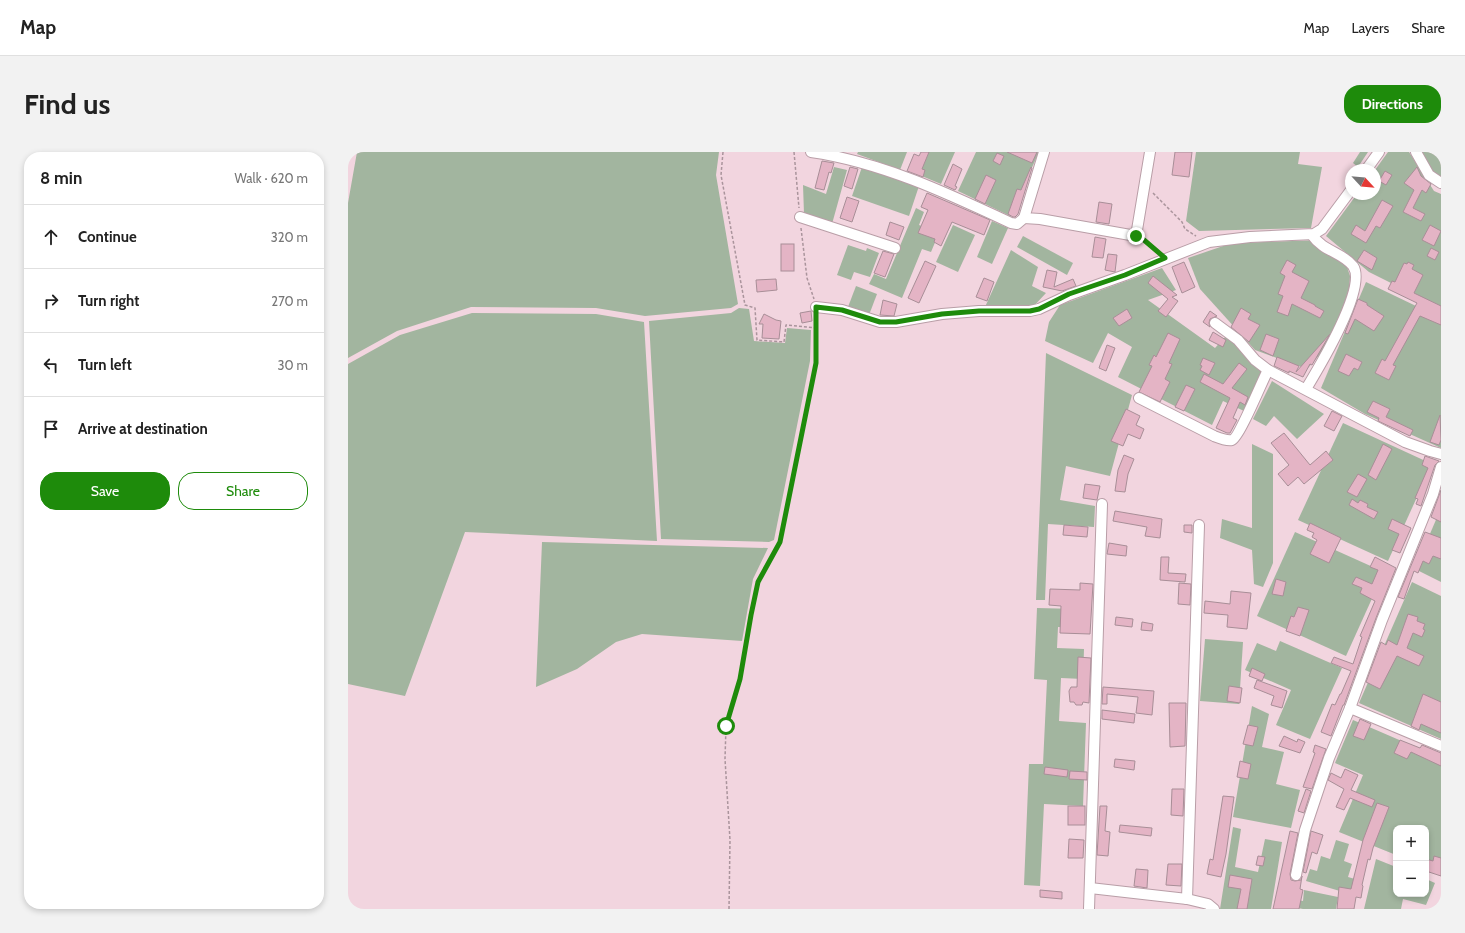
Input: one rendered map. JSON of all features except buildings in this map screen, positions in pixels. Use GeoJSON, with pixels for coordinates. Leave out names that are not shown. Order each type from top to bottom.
{"type":"FeatureCollection","features":[{"type":"Feature","properties":{"kind":"street"},"geometry":{"type":"LineString","coordinates":[[811,152],[834,155],[885,170],[939,190],[1011,223],[1017,224],[1024,218],[1044,152]]}},
{"type":"Feature","properties":{"kind":"street"},"geometry":{"type":"LineString","coordinates":[[1024,218],[1040,219],[1136,236],[1150,152]]}},
{"type":"Feature","properties":{"kind":"street"},"geometry":{"type":"LineString","coordinates":[[1370,164],[1379,152]]}},
{"type":"Feature","properties":{"kind":"street"},"geometry":{"type":"LineString","coordinates":[[1416,152],[1429,175],[1441,183]]}},
{"type":"Feature","properties":{"kind":"street"},"geometry":{"type":"LineString","coordinates":[[816,307],[842,310],[880,322],[896,322],[942,314],[979,311],[1030,311],[1039,309],[1069,294],[1125,275],[1209,242],[1250,237],[1312,235],[1322,229],[1345,198]]}},
{"type":"Feature","properties":{"kind":"street"},"geometry":{"type":"LineString","coordinates":[[800,217],[895,248]]}},
{"type":"Feature","properties":{"kind":"street"},"geometry":{"type":"LineString","coordinates":[[1306,389],[1337,336],[1352,295],[1355,279],[1354,268],[1348,261],[1325,248],[1317,242],[1312,235]]}},
{"type":"Feature","properties":{"kind":"street"},"geometry":{"type":"LineString","coordinates":[[1215,323],[1238,340],[1255,360],[1268,370],[1405,442],[1441,454]]}},
{"type":"Feature","properties":{"kind":"street"},"geometry":{"type":"LineString","coordinates":[[1139,398],[1214,436],[1227,440],[1233,440],[1236,438],[1242,427],[1268,370]]}},
{"type":"Feature","properties":{"kind":"street"},"geometry":{"type":"LineString","coordinates":[[1296,875],[1308,822],[1329,758],[1350,708],[1382,620],[1433,494],[1441,467]]}},
{"type":"Feature","properties":{"kind":"street"},"geometry":{"type":"LineString","coordinates":[[1089,909],[1102,504]]}},
{"type":"Feature","properties":{"kind":"street"},"geometry":{"type":"LineString","coordinates":[[1187,899],[1199,525]]}},
{"type":"Feature","properties":{"kind":"street"},"geometry":{"type":"LineString","coordinates":[[1350,708],[1441,746]]}},
{"type":"Feature","properties":{"kind":"street"},"geometry":{"type":"LineString","coordinates":[[1090,888],[1187,899],[1208,904],[1214,909]]}},
{"type":"Feature","properties":{"kind":"path"},"geometry":{"type":"LineString","coordinates":[[723,152],[721,175],[731,236],[745,305],[754,308],[757,340],[784,342],[786,325],[816,328]]}},
{"type":"Feature","properties":{"kind":"path"},"geometry":{"type":"LineString","coordinates":[[729,909],[730,840],[725,759],[726,726],[740,679],[758,582],[780,542],[816,363],[816,307],[808,278],[800,217],[794,152]]}},
{"type":"Feature","properties":{"kind":"path"},"geometry":{"type":"LineString","coordinates":[[1152,193],[1182,222],[1185,229],[1209,242]]}},
{"type":"Feature","properties":{"kind":"path"},"geometry":{"type":"LineString","coordinates":[[1136,236],[1144,240],[1165,258]]}},
{"type":"Feature","properties":{"kind":"green space"},"geometry":{"type":"Polygon","coordinates":[[[357,152],[719,152],[716,175],[738,304],[731,308],[645,316],[596,308],[471,307],[397,331],[348,358],[348,203],[357,152]]]}},
{"type":"Feature","properties":{"kind":"green space"},"geometry":{"type":"Polygon","coordinates":[[[858,152],[907,152],[900,170],[857,154],[858,152]]]}},
{"type":"Feature","properties":{"kind":"green space"},"geometry":{"type":"Polygon","coordinates":[[[926,152],[955,152],[941,184],[917,174],[926,152]]]}},
{"type":"Feature","properties":{"kind":"green space"},"geometry":{"type":"Polygon","coordinates":[[[976,152],[1039,152],[1010,216],[958,191],[976,152]]]}},
{"type":"Feature","properties":{"kind":"green space"},"geometry":{"type":"Polygon","coordinates":[[[1196,152],[1300,152],[1298,164],[1322,167],[1311,228],[1199,231],[1186,221],[1196,152]]]}},
{"type":"Feature","properties":{"kind":"green space"},"geometry":{"type":"Polygon","coordinates":[[[1360,152],[1368,152],[1360,164],[1353,163],[1360,152]]]}},
{"type":"Feature","properties":{"kind":"green space"},"geometry":{"type":"Polygon","coordinates":[[[1388,152],[1409,152],[1434,191],[1441,194],[1441,308],[1369,272],[1326,236],[1353,200],[1381,200],[1381,164],[1379,164],[1388,152]]]}},
{"type":"Feature","properties":{"kind":"green space"},"geometry":{"type":"Polygon","coordinates":[[[1418,152],[1441,152],[1441,179],[1432,176],[1418,152]]]}},
{"type":"Feature","properties":{"kind":"green space"},"geometry":{"type":"Polygon","coordinates":[[[834,167],[847,170],[832,224],[804,214],[803,185],[826,194],[834,167]]]}},
{"type":"Feature","properties":{"kind":"green space"},"geometry":{"type":"Polygon","coordinates":[[[862,167],[919,186],[909,216],[852,196],[862,167]]]}},
{"type":"Feature","properties":{"kind":"green space"},"geometry":{"type":"Polygon","coordinates":[[[916,208],[924,212],[919,225],[939,233],[931,252],[922,249],[902,298],[869,284],[874,274],[886,279],[916,208]]]}},
{"type":"Feature","properties":{"kind":"green space"},"geometry":{"type":"Polygon","coordinates":[[[992,221],[1008,228],[992,264],[977,257],[992,221]]]}},
{"type":"Feature","properties":{"kind":"green space"},"geometry":{"type":"Polygon","coordinates":[[[953,225],[975,235],[958,272],[936,262],[953,225]]]}},
{"type":"Feature","properties":{"kind":"green space"},"geometry":{"type":"Polygon","coordinates":[[[1023,236],[1073,263],[1067,275],[1017,247],[1023,236]]]}},
{"type":"Feature","properties":{"kind":"green space"},"geometry":{"type":"Polygon","coordinates":[[[1323,240],[1345,261],[1350,276],[1349,291],[1331,342],[1307,369],[1255,350],[1200,289],[1188,258],[1232,243],[1323,240]]]}},
{"type":"Feature","properties":{"kind":"green space"},"geometry":{"type":"Polygon","coordinates":[[[848,245],[866,251],[867,248],[879,253],[870,277],[854,272],[851,280],[837,275],[848,245]]]}},
{"type":"Feature","properties":{"kind":"green space"},"geometry":{"type":"Polygon","coordinates":[[[1011,250],[1038,267],[1032,286],[1046,293],[1032,308],[1018,305],[985,307],[1011,250]]]}},
{"type":"Feature","properties":{"kind":"green space"},"geometry":{"type":"Polygon","coordinates":[[[1162,268],[1176,290],[1148,300],[1215,348],[1227,335],[1265,373],[1244,411],[1223,401],[1212,425],[1118,377],[1132,347],[1108,333],[1093,363],[1045,341],[1049,322],[1060,305],[1162,268]]]}},
{"type":"Feature","properties":{"kind":"green space"},"geometry":{"type":"Polygon","coordinates":[[[1366,282],[1441,318],[1441,448],[1365,414],[1321,388],[1366,282]]]}},
{"type":"Feature","properties":{"kind":"green space"},"geometry":{"type":"Polygon","coordinates":[[[856,286],[877,294],[869,315],[848,307],[856,286]]]}},
{"type":"Feature","properties":{"kind":"green space"},"geometry":{"type":"Polygon","coordinates":[[[739,308],[749,309],[754,341],[785,343],[787,328],[811,330],[810,361],[774,540],[769,542],[661,539],[649,321],[731,313],[739,308]]]}},
{"type":"Feature","properties":{"kind":"green space"},"geometry":{"type":"Polygon","coordinates":[[[472,313],[596,314],[644,322],[657,541],[465,532],[405,696],[348,684],[348,364],[400,335],[472,313]]]}},
{"type":"Feature","properties":{"kind":"green space"},"geometry":{"type":"Polygon","coordinates":[[[1046,353],[1132,395],[1110,476],[1066,466],[1060,500],[1095,506],[1094,527],[1048,524],[1045,600],[1036,600],[1046,353]]]}},
{"type":"Feature","properties":{"kind":"green space"},"geometry":{"type":"Polygon","coordinates":[[[1272,381],[1324,414],[1297,439],[1274,416],[1266,426],[1253,419],[1272,381]]]}},
{"type":"Feature","properties":{"kind":"green space"},"geometry":{"type":"Polygon","coordinates":[[[1343,423],[1432,464],[1388,561],[1298,520],[1343,423]]]}},
{"type":"Feature","properties":{"kind":"green space"},"geometry":{"type":"Polygon","coordinates":[[[1252,444],[1273,454],[1273,563],[1263,587],[1254,584],[1252,550],[1220,538],[1222,519],[1252,528],[1252,444]]]}},
{"type":"Feature","properties":{"kind":"green space"},"geometry":{"type":"Polygon","coordinates":[[[1441,508],[1441,582],[1415,569],[1441,508]]]}},
{"type":"Feature","properties":{"kind":"green space"},"geometry":{"type":"Polygon","coordinates":[[[1295,532],[1384,572],[1346,656],[1257,616],[1295,532]]]}},
{"type":"Feature","properties":{"kind":"green space"},"geometry":{"type":"Polygon","coordinates":[[[542,542],[768,548],[753,579],[742,641],[642,634],[616,642],[577,669],[536,687],[542,542]]]}},
{"type":"Feature","properties":{"kind":"green space"},"geometry":{"type":"Polygon","coordinates":[[[1412,582],[1441,596],[1441,739],[1359,703],[1412,582]]]}},
{"type":"Feature","properties":{"kind":"green space"},"geometry":{"type":"Polygon","coordinates":[[[1037,608],[1078,609],[1077,628],[1058,627],[1057,648],[1084,649],[1083,679],[1061,678],[1059,721],[1086,723],[1083,806],[1044,804],[1040,886],[1024,885],[1029,764],[1043,764],[1047,680],[1034,679],[1037,608]]]}},
{"type":"Feature","properties":{"kind":"green space"},"geometry":{"type":"Polygon","coordinates":[[[1205,639],[1243,642],[1239,704],[1200,701],[1205,639]]]}},
{"type":"Feature","properties":{"kind":"green space"},"geometry":{"type":"Polygon","coordinates":[[[1280,641],[1342,668],[1310,739],[1276,725],[1291,690],[1245,670],[1257,643],[1276,651],[1280,641]]]}},
{"type":"Feature","properties":{"kind":"green space"},"geometry":{"type":"Polygon","coordinates":[[[1252,706],[1269,714],[1262,747],[1284,752],[1276,784],[1300,790],[1291,828],[1233,817],[1252,706]]]}},
{"type":"Feature","properties":{"kind":"green space"},"geometry":{"type":"Polygon","coordinates":[[[1353,720],[1441,758],[1441,873],[1429,868],[1429,825],[1393,825],[1393,854],[1339,832],[1363,775],[1335,763],[1353,720]]]}},
{"type":"Feature","properties":{"kind":"green space"},"geometry":{"type":"Polygon","coordinates":[[[1233,827],[1241,829],[1235,867],[1258,872],[1265,839],[1282,842],[1271,909],[1220,909],[1233,827]]]}},
{"type":"Feature","properties":{"kind":"green space"},"geometry":{"type":"Polygon","coordinates":[[[1336,840],[1349,844],[1344,861],[1352,864],[1348,877],[1355,879],[1350,894],[1306,881],[1310,869],[1317,871],[1321,856],[1330,859],[1336,840]]]}},
{"type":"Feature","properties":{"kind":"green space"},"geometry":{"type":"Polygon","coordinates":[[[1376,859],[1393,866],[1393,897],[1429,897],[1429,880],[1435,883],[1426,905],[1403,899],[1401,909],[1364,909],[1376,859]]]}},
{"type":"Feature","properties":{"kind":"green space"},"geometry":{"type":"Polygon","coordinates":[[[1304,890],[1338,897],[1336,909],[1303,909],[1287,906],[1288,898],[1303,901],[1304,890]]]}},
{"type":"Feature","properties":{"kind":"route"},"geometry":{"type":"LineString","coordinates":[[726,726],[740,679],[758,582],[780,542],[816,363],[816,307],[842,310],[880,322],[896,322],[942,314],[979,311],[1030,311],[1046,306],[1069,294],[1125,275],[1165,258],[1144,240],[1136,236]]}}]}
